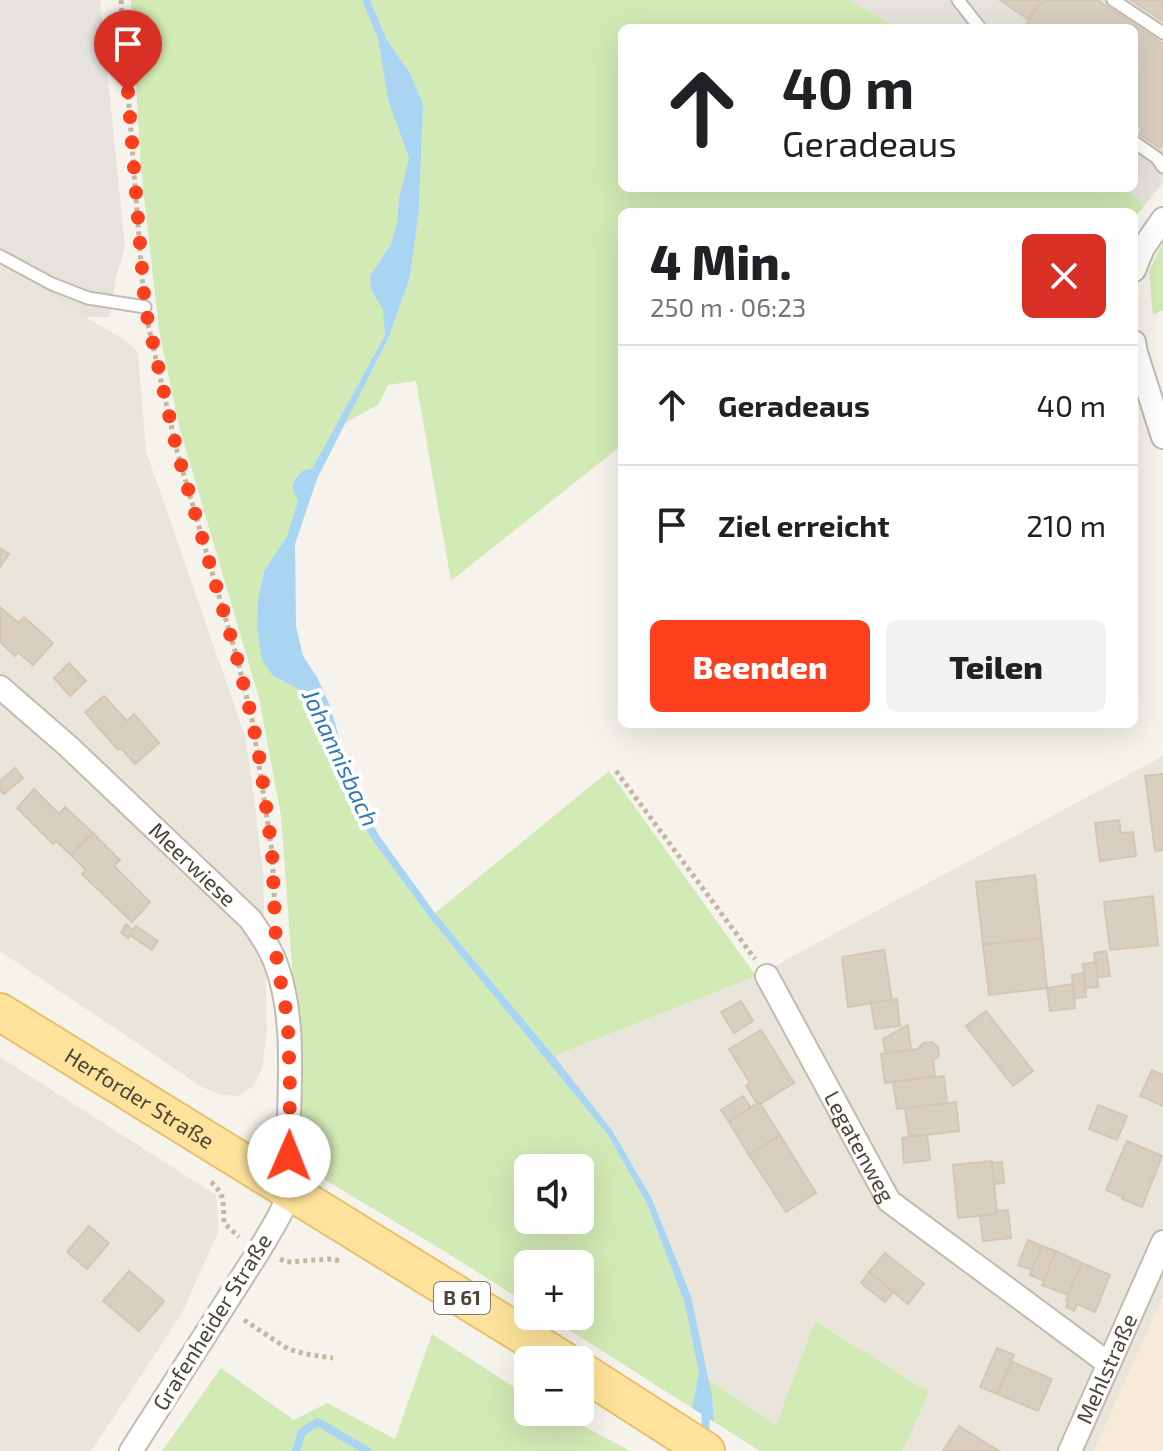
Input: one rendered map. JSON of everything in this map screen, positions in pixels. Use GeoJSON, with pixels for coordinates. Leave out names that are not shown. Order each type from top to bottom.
{"type":"FeatureCollection","features":[{"type":"Feature","properties":{"kind":"main road","name":"Herforder Straße"},"geometry":{"type":"LineString","coordinates":[[0,1012],[540,1346]]}},
{"type":"Feature","properties":{"kind":"main road"},"geometry":{"type":"LineString","coordinates":[[594,1379],[706,1451]]}},
{"type":"Feature","properties":{"kind":"street"},"geometry":{"type":"LineString","coordinates":[[1138,260],[1163,219]]}},
{"type":"Feature","properties":{"kind":"street"},"geometry":{"type":"LineString","coordinates":[[1138,359],[1163,437]]}},
{"type":"Feature","properties":{"kind":"street","name":"Meerwiese"},"geometry":{"type":"LineString","coordinates":[[0,687],[69,747],[250,919],[266,940],[277,967],[288,1027],[289,1190]]}},
{"type":"Feature","properties":{"kind":"street","name":"Legatenweg"},"geometry":{"type":"LineString","coordinates":[[767,976],[889,1201],[1109,1364]]}},
{"type":"Feature","properties":{"kind":"street","name":"Grafenheider Straße"},"geometry":{"type":"LineString","coordinates":[[131,1451],[260,1249],[289,1190]]}},
{"type":"Feature","properties":{"kind":"street","name":"Mehlstraße"},"geometry":{"type":"LineString","coordinates":[[1070,1451],[1163,1242]]}},
{"type":"Feature","properties":{"kind":"lane"},"geometry":{"type":"LineString","coordinates":[[958,0],[977,24]]}},
{"type":"Feature","properties":{"kind":"lane"},"geometry":{"type":"LineString","coordinates":[[1113,0],[1163,33]]}},
{"type":"Feature","properties":{"kind":"lane"},"geometry":{"type":"LineString","coordinates":[[1138,145],[1157,158],[1163,167]]}},
{"type":"Feature","properties":{"kind":"lane"},"geometry":{"type":"LineString","coordinates":[[0,256],[52,284],[88,298],[145,307]]}},
{"type":"Feature","properties":{"kind":"path"},"geometry":{"type":"LineString","coordinates":[[121,0],[145,307],[177,451],[252,719],[272,851],[277,967]]}},
{"type":"Feature","properties":{"kind":"path"},"geometry":{"type":"LineString","coordinates":[[616,771],[767,976]]}},
{"type":"Feature","properties":{"kind":"path"},"geometry":{"type":"LineString","coordinates":[[209,1181],[223,1197],[224,1223],[236,1236],[286,1262],[332,1259],[347,1263]]}},
{"type":"Feature","properties":{"kind":"path"},"geometry":{"type":"LineString","coordinates":[[223,1306],[288,1349],[333,1358]]}},
{"type":"Feature","properties":{"kind":"shaded area"},"geometry":{"type":"Polygon","coordinates":[[[0,0],[100,0],[125,247],[110,317],[85,317],[0,264],[0,0]]]}},
{"type":"Feature","properties":{"kind":"shaded area"},"geometry":{"type":"Polygon","coordinates":[[[849,0],[1163,0],[1163,183],[1144,206],[1130,192],[1138,192],[1138,24],[891,24],[849,0]]]}},
{"type":"Feature","properties":{"kind":"shaded area"},"geometry":{"type":"Polygon","coordinates":[[[0,264],[125,340],[138,352],[146,451],[245,736],[254,796],[263,873],[267,1032],[262,1068],[254,1086],[238,1096],[221,1095],[202,1087],[0,951],[0,264]]]}},
{"type":"Feature","properties":{"kind":"shaded area"},"geometry":{"type":"Polygon","coordinates":[[[1163,756],[1163,1297],[1094,1451],[903,1451],[929,1392],[816,1321],[776,1426],[708,1379],[691,1296],[652,1199],[612,1130],[554,1056],[756,976],[1163,756]]]}},
{"type":"Feature","properties":{"kind":"shaded area"},"geometry":{"type":"Polygon","coordinates":[[[0,1057],[216,1195],[219,1230],[181,1315],[91,1451],[0,1451],[0,1057]]]}},
{"type":"Feature","properties":{"kind":"shaded area"},"geometry":{"type":"Polygon","coordinates":[[[1163,1297],[1163,1451],[1094,1451],[1163,1297]]]}},
{"type":"Feature","properties":{"kind":"green space"},"geometry":{"type":"Polygon","coordinates":[[[131,0],[362,0],[378,39],[388,100],[409,158],[391,244],[370,276],[371,290],[383,310],[385,335],[312,469],[297,475],[292,486],[298,501],[287,536],[264,571],[257,627],[273,676],[302,691],[333,767],[371,838],[433,922],[608,1135],[647,1204],[684,1301],[699,1373],[692,1408],[569,1330],[594,1330],[594,1250],[514,1250],[514,1295],[315,1174],[307,1162],[281,816],[259,698],[179,426],[159,330],[141,168],[131,0]]]}},
{"type":"Feature","properties":{"kind":"green space"},"geometry":{"type":"Polygon","coordinates":[[[370,0],[849,0],[891,24],[618,24],[618,192],[1130,192],[1144,206],[1138,214],[1138,208],[618,208],[618,448],[451,581],[416,381],[388,385],[379,404],[344,424],[389,337],[410,277],[419,209],[423,104],[410,73],[387,40],[370,0]]]}},
{"type":"Feature","properties":{"kind":"green space"},"geometry":{"type":"Polygon","coordinates":[[[1163,242],[1163,310],[1153,315],[1149,272],[1163,242]]]}},
{"type":"Feature","properties":{"kind":"green space"},"geometry":{"type":"Polygon","coordinates":[[[609,771],[756,976],[554,1056],[435,913],[609,771]]]}},
{"type":"Feature","properties":{"kind":"green space"},"geometry":{"type":"Polygon","coordinates":[[[815,1321],[929,1392],[903,1451],[760,1451],[714,1422],[708,1379],[776,1425],[815,1321]]]}},
{"type":"Feature","properties":{"kind":"green space"},"geometry":{"type":"Polygon","coordinates":[[[432,1334],[514,1387],[514,1426],[584,1426],[630,1451],[162,1451],[221,1368],[294,1420],[327,1403],[395,1439],[432,1334]]]}},
{"type":"Feature","properties":{"kind":"water"},"geometry":{"type":"Polygon","coordinates":[[[362,0],[370,0],[387,40],[410,73],[423,104],[419,209],[410,277],[389,337],[317,479],[295,544],[296,626],[303,656],[330,706],[358,794],[378,834],[435,913],[612,1130],[652,1199],[691,1296],[712,1396],[714,1422],[692,1408],[699,1373],[684,1301],[647,1204],[608,1135],[433,922],[371,838],[333,767],[302,691],[273,676],[262,660],[257,627],[258,600],[264,571],[287,536],[298,501],[292,487],[299,474],[312,469],[385,335],[383,310],[371,290],[370,276],[391,244],[409,158],[388,100],[378,39],[362,0]]]}},
{"type":"Feature","properties":{"kind":"building"},"geometry":{"type":"Polygon","coordinates":[[[1000,0],[1040,0],[1028,19],[1000,0]]]}},
{"type":"Feature","properties":{"kind":"building"},"geometry":{"type":"Polygon","coordinates":[[[1043,0],[1097,0],[1133,24],[1027,24],[1043,0]]]}},
{"type":"Feature","properties":{"kind":"building"},"geometry":{"type":"Polygon","coordinates":[[[1131,0],[1163,0],[1163,21],[1131,0]]]}},
{"type":"Feature","properties":{"kind":"building"},"geometry":{"type":"Polygon","coordinates":[[[1138,27],[1163,44],[1163,144],[1160,148],[1139,134],[1142,129],[1138,126],[1138,27]]]}},
{"type":"Feature","properties":{"kind":"building"},"geometry":{"type":"Polygon","coordinates":[[[0,548],[9,554],[0,567],[0,548]]]}},
{"type":"Feature","properties":{"kind":"building"},"geometry":{"type":"Polygon","coordinates":[[[0,607],[19,623],[24,617],[53,643],[33,665],[18,652],[15,656],[0,642],[0,607]]]}},
{"type":"Feature","properties":{"kind":"building"},"geometry":{"type":"Polygon","coordinates":[[[69,663],[86,681],[70,696],[54,678],[69,663]]]}},
{"type":"Feature","properties":{"kind":"building"},"geometry":{"type":"Polygon","coordinates":[[[104,696],[127,721],[134,714],[159,743],[135,764],[121,748],[118,750],[85,712],[104,696]]]}},
{"type":"Feature","properties":{"kind":"building"},"geometry":{"type":"Polygon","coordinates":[[[15,768],[23,778],[4,794],[0,790],[0,781],[15,768]]]}},
{"type":"Feature","properties":{"kind":"building"},"geometry":{"type":"Polygon","coordinates":[[[1163,774],[1163,850],[1155,851],[1145,776],[1163,774]]]}},
{"type":"Feature","properties":{"kind":"building"},"geometry":{"type":"Polygon","coordinates":[[[34,789],[59,814],[65,807],[93,833],[71,855],[56,841],[53,844],[17,808],[34,789]]]}},
{"type":"Feature","properties":{"kind":"building"},"geometry":{"type":"Polygon","coordinates":[[[1119,820],[1121,833],[1133,832],[1136,856],[1100,861],[1095,823],[1119,820]]]}},
{"type":"Feature","properties":{"kind":"building"},"geometry":{"type":"Polygon","coordinates":[[[93,833],[120,860],[114,866],[150,902],[132,922],[82,874],[86,870],[71,855],[93,833]]]}},
{"type":"Feature","properties":{"kind":"building"},"geometry":{"type":"Polygon","coordinates":[[[1035,875],[1042,938],[983,945],[976,882],[1035,875]]]}},
{"type":"Feature","properties":{"kind":"building"},"geometry":{"type":"Polygon","coordinates":[[[1153,896],[1158,945],[1110,950],[1104,902],[1153,896]]]}},
{"type":"Feature","properties":{"kind":"building"},"geometry":{"type":"Polygon","coordinates":[[[126,924],[133,930],[136,926],[158,941],[152,950],[130,935],[128,938],[121,933],[126,924]]]}},
{"type":"Feature","properties":{"kind":"building"},"geometry":{"type":"Polygon","coordinates":[[[1042,938],[1047,988],[989,995],[983,945],[1042,938]]]}},
{"type":"Feature","properties":{"kind":"building"},"geometry":{"type":"Polygon","coordinates":[[[884,950],[892,1000],[848,1007],[842,957],[884,950]]]}},
{"type":"Feature","properties":{"kind":"building"},"geometry":{"type":"Polygon","coordinates":[[[1106,951],[1110,976],[1097,977],[1094,953],[1106,951]]]}},
{"type":"Feature","properties":{"kind":"building"},"geometry":{"type":"Polygon","coordinates":[[[1096,962],[1098,987],[1085,988],[1083,964],[1096,962]]]}},
{"type":"Feature","properties":{"kind":"building"},"geometry":{"type":"Polygon","coordinates":[[[1084,973],[1086,997],[1074,998],[1072,975],[1084,973]]]}},
{"type":"Feature","properties":{"kind":"building"},"geometry":{"type":"Polygon","coordinates":[[[1073,984],[1075,1008],[1050,1011],[1047,988],[1073,984]]]}},
{"type":"Feature","properties":{"kind":"building"},"geometry":{"type":"Polygon","coordinates":[[[897,999],[900,1026],[875,1029],[871,1003],[897,999]]]}},
{"type":"Feature","properties":{"kind":"building"},"geometry":{"type":"Polygon","coordinates":[[[741,1001],[753,1021],[734,1033],[721,1012],[741,1001]]]}},
{"type":"Feature","properties":{"kind":"building"},"geometry":{"type":"Polygon","coordinates":[[[986,1011],[1033,1071],[1013,1086],[966,1026],[986,1011]]]}},
{"type":"Feature","properties":{"kind":"building"},"geometry":{"type":"Polygon","coordinates":[[[908,1025],[911,1050],[885,1053],[883,1039],[908,1025]]]}},
{"type":"Feature","properties":{"kind":"building"},"geometry":{"type":"Polygon","coordinates":[[[761,1030],[794,1083],[760,1104],[746,1086],[750,1083],[729,1049],[761,1030]]]}},
{"type":"Feature","properties":{"kind":"building"},"geometry":{"type":"Polygon","coordinates":[[[932,1042],[938,1047],[939,1055],[933,1061],[935,1076],[885,1083],[881,1054],[918,1049],[923,1043],[932,1042]]]}},
{"type":"Feature","properties":{"kind":"building"},"geometry":{"type":"Polygon","coordinates":[[[1152,1070],[1163,1075],[1163,1106],[1140,1096],[1152,1070]]]}},
{"type":"Feature","properties":{"kind":"building"},"geometry":{"type":"Polygon","coordinates":[[[944,1076],[947,1103],[897,1109],[893,1082],[944,1076]]]}},
{"type":"Feature","properties":{"kind":"building"},"geometry":{"type":"Polygon","coordinates":[[[743,1096],[751,1108],[729,1122],[721,1110],[743,1096]]]}},
{"type":"Feature","properties":{"kind":"building"},"geometry":{"type":"Polygon","coordinates":[[[759,1102],[780,1135],[749,1155],[729,1122],[759,1102]]]}},
{"type":"Feature","properties":{"kind":"building"},"geometry":{"type":"Polygon","coordinates":[[[956,1102],[959,1131],[909,1137],[905,1108],[956,1102]]]}},
{"type":"Feature","properties":{"kind":"building"},"geometry":{"type":"Polygon","coordinates":[[[1098,1105],[1127,1116],[1117,1140],[1089,1129],[1098,1105]]]}},
{"type":"Feature","properties":{"kind":"building"},"geometry":{"type":"Polygon","coordinates":[[[780,1135],[816,1193],[786,1212],[749,1155],[780,1135]]]}},
{"type":"Feature","properties":{"kind":"building"},"geometry":{"type":"Polygon","coordinates":[[[927,1135],[930,1160],[904,1163],[902,1138],[927,1135]]]}},
{"type":"Feature","properties":{"kind":"building"},"geometry":{"type":"Polygon","coordinates":[[[1127,1141],[1162,1156],[1142,1207],[1106,1190],[1127,1141]]]}},
{"type":"Feature","properties":{"kind":"building"},"geometry":{"type":"Polygon","coordinates":[[[992,1161],[997,1214],[958,1218],[953,1165],[992,1161]]]}},
{"type":"Feature","properties":{"kind":"building"},"geometry":{"type":"Polygon","coordinates":[[[1002,1162],[1004,1183],[994,1184],[992,1163],[1002,1162]]]}},
{"type":"Feature","properties":{"kind":"building"},"geometry":{"type":"Polygon","coordinates":[[[1008,1210],[1011,1238],[983,1241],[980,1216],[1008,1210]]]}},
{"type":"Feature","properties":{"kind":"building"},"geometry":{"type":"Polygon","coordinates":[[[89,1226],[109,1243],[87,1269],[67,1252],[89,1226]]]}},
{"type":"Feature","properties":{"kind":"building"},"geometry":{"type":"Polygon","coordinates":[[[1028,1240],[1042,1246],[1032,1270],[1018,1265],[1028,1240]]]}},
{"type":"Feature","properties":{"kind":"building"},"geometry":{"type":"Polygon","coordinates":[[[1042,1246],[1056,1251],[1044,1281],[1030,1275],[1042,1246]]]}},
{"type":"Feature","properties":{"kind":"building"},"geometry":{"type":"Polygon","coordinates":[[[1056,1251],[1082,1263],[1068,1295],[1042,1285],[1056,1251]]]}},
{"type":"Feature","properties":{"kind":"building"},"geometry":{"type":"Polygon","coordinates":[[[885,1253],[924,1284],[908,1304],[869,1272],[885,1253]]]}},
{"type":"Feature","properties":{"kind":"building"},"geometry":{"type":"Polygon","coordinates":[[[1082,1263],[1110,1275],[1095,1312],[1077,1304],[1074,1311],[1066,1307],[1082,1263]]]}},
{"type":"Feature","properties":{"kind":"building"},"geometry":{"type":"Polygon","coordinates":[[[129,1271],[164,1301],[139,1331],[103,1301],[129,1271]]]}},
{"type":"Feature","properties":{"kind":"building"},"geometry":{"type":"Polygon","coordinates":[[[869,1272],[893,1292],[885,1302],[861,1283],[869,1272]]]}},
{"type":"Feature","properties":{"kind":"building"},"geometry":{"type":"Polygon","coordinates":[[[997,1348],[1014,1355],[997,1394],[980,1387],[997,1348]]]}},
{"type":"Feature","properties":{"kind":"building"},"geometry":{"type":"Polygon","coordinates":[[[1012,1362],[1052,1379],[1038,1411],[997,1394],[1012,1362]]]}},
{"type":"Feature","properties":{"kind":"building"},"geometry":{"type":"Polygon","coordinates":[[[959,1426],[999,1451],[943,1451],[959,1426]]]}},
{"type":"Feature","properties":{"kind":"waterway","name":"Johannisbach"},"geometry":{"type":"LineString","coordinates":[[705,1438],[706,1408]]}},
{"type":"Feature","properties":{"kind":"waterway"},"geometry":{"type":"LineString","coordinates":[[296,1451],[302,1432],[318,1422],[367,1451]]}},
{"type":"Feature","properties":{"kind":"route"},"geometry":{"type":"LineString","coordinates":[[128,92],[145,307],[177,451],[237,658],[260,761],[272,851],[277,967],[288,1027],[289,1156]]}}]}
